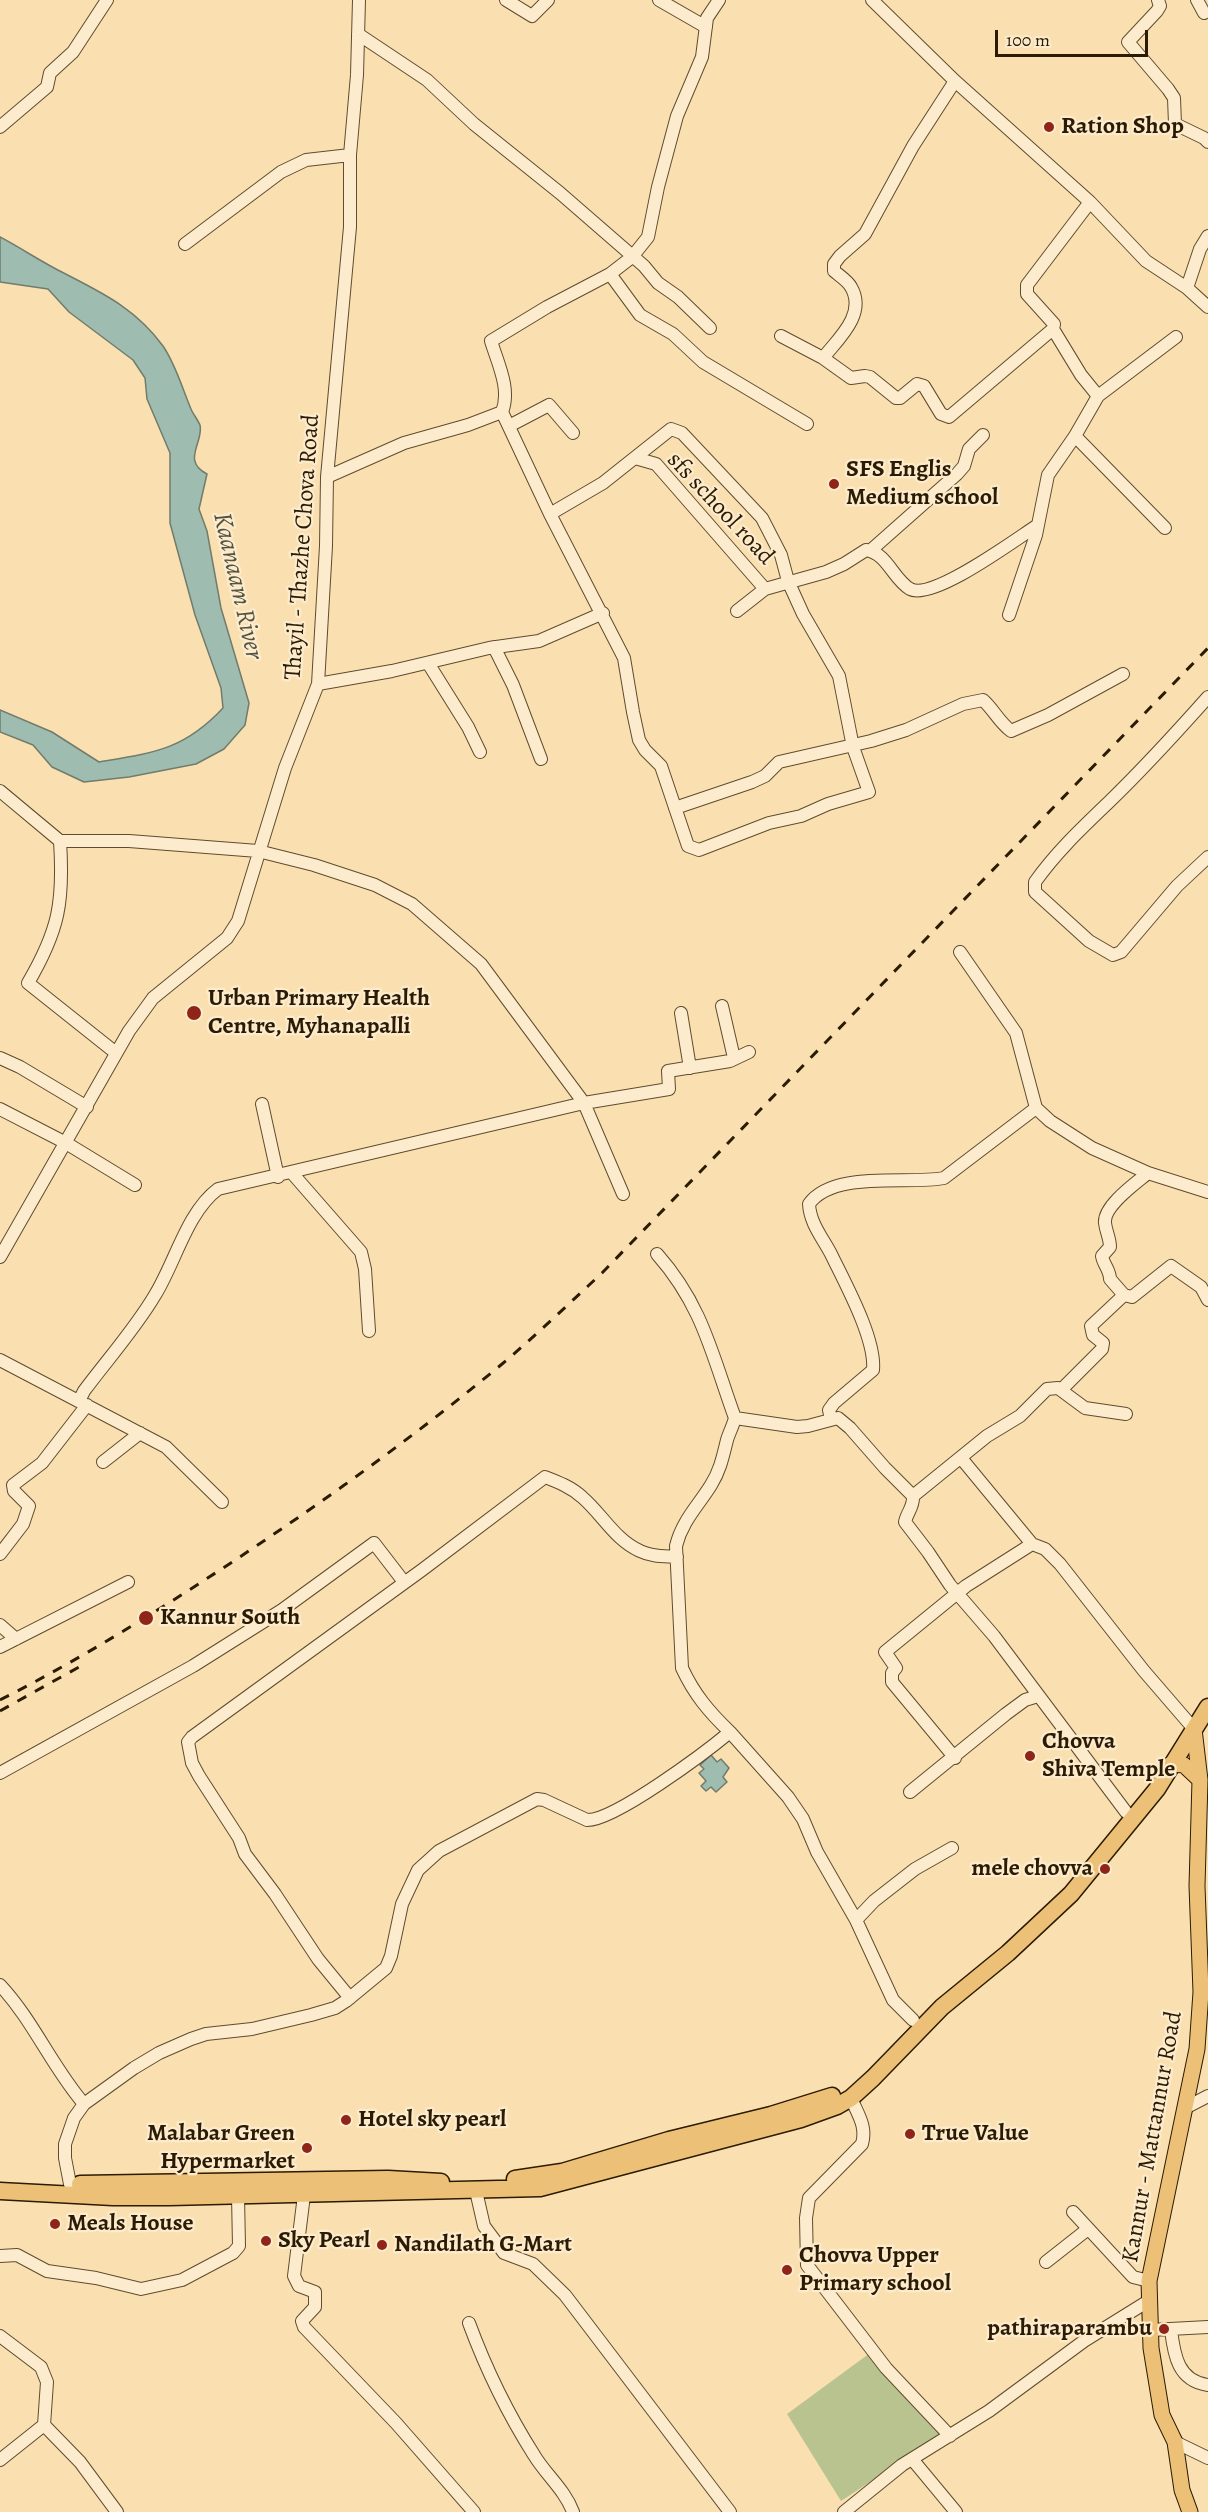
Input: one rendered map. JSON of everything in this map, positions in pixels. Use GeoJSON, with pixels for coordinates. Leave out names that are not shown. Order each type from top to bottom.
{"type":"FeatureCollection","features":[{"type":"Feature","properties":{"kind":"highway"},"geometry":{"type":"LineString","coordinates":[[0,2191],[136,2184],[388,2179],[453,2183],[533,2178],[824,2100],[856,2080],[917,2024],[942,2007],[1008,1953],[1071,1894],[1129,1817],[1157,1789],[1208,1707]]}},
{"type":"Feature","properties":{"kind":"highway"},"geometry":{"type":"LineString","coordinates":[[0,2181],[124,2197],[476,2192],[540,2188],[594,2176],[801,2120],[837,2106],[851,2098],[873,2078],[917,2024]]}},
{"type":"Feature","properties":{"kind":"main road","name":"Kannur - Mattannur Road"},"geometry":{"type":"LineString","coordinates":[[1190,2512],[1182,2490],[1175,2442],[1162,2415],[1151,2330],[1149,2281],[1197,2049],[1201,1992],[1197,1886],[1200,1780],[1194,1729]]}},
{"type":"Feature","properties":{"kind":"main road"},"geometry":{"type":"LineString","coordinates":[[1171,1764],[1184,1765],[1200,1780]]}},
{"type":"Feature","properties":{"kind":"street"},"geometry":{"type":"LineString","coordinates":[[0,127],[47,87],[50,73],[73,52],[107,0]]}},
{"type":"Feature","properties":{"kind":"street","name":"Thayil - Thazhe Chova Road"},"geometry":{"type":"LineString","coordinates":[[0,1257],[129,1031],[153,998],[227,938],[238,921],[285,768],[318,684],[326,546],[327,477],[350,227],[350,155],[359,0]]}},
{"type":"Feature","properties":{"kind":"street"},"geometry":{"type":"LineString","coordinates":[[506,0],[531,16],[548,0]]}},
{"type":"Feature","properties":{"kind":"street"},"geometry":{"type":"LineString","coordinates":[[659,0],[706,27]]}},
{"type":"Feature","properties":{"kind":"street"},"geometry":{"type":"LineString","coordinates":[[327,477],[404,443],[468,425],[502,412],[506,402],[506,389],[491,341],[610,273],[632,257],[648,237],[658,187],[677,116],[702,57],[707,18],[719,0]]}},
{"type":"Feature","properties":{"kind":"street"},"geometry":{"type":"LineString","coordinates":[[872,0],[955,81],[1090,202],[1146,261],[1187,288],[1208,307]]}},
{"type":"Feature","properties":{"kind":"street"},"geometry":{"type":"LineString","coordinates":[[1158,0],[1160,6],[1128,42],[1174,99],[1175,124],[1208,142]]}},
{"type":"Feature","properties":{"kind":"street"},"geometry":{"type":"LineString","coordinates":[[1197,0],[1204,13]]}},
{"type":"Feature","properties":{"kind":"street"},"geometry":{"type":"LineString","coordinates":[[358,34],[427,80],[474,124],[560,193],[644,266],[658,283],[678,297],[710,328]]}},
{"type":"Feature","properties":{"kind":"street"},"geometry":{"type":"LineString","coordinates":[[823,358],[854,318],[854,296],[851,287],[834,271],[834,264],[865,234],[913,146],[955,81]]}},
{"type":"Feature","properties":{"kind":"street"},"geometry":{"type":"LineString","coordinates":[[185,244],[281,172],[306,160],[350,155]]}},
{"type":"Feature","properties":{"kind":"street"},"geometry":{"type":"LineString","coordinates":[[1090,202],[1027,285],[1027,294],[1050,316],[1054,324],[1053,328],[1098,396]]}},
{"type":"Feature","properties":{"kind":"street"},"geometry":{"type":"LineString","coordinates":[[1187,288],[1200,249],[1208,236]]}},
{"type":"Feature","properties":{"kind":"street"},"geometry":{"type":"LineString","coordinates":[[610,273],[640,315],[673,334],[703,362],[807,424]]}},
{"type":"Feature","properties":{"kind":"street"},"geometry":{"type":"LineString","coordinates":[[781,336],[823,358],[851,378],[865,375],[870,377],[896,398],[900,398],[917,384],[924,386],[941,414],[949,417],[1053,328]]}},
{"type":"Feature","properties":{"kind":"street"},"geometry":{"type":"LineString","coordinates":[[1009,615],[1038,525],[1048,475],[1076,436],[1098,396],[1176,338]]}},
{"type":"Feature","properties":{"kind":"street"},"geometry":{"type":"LineString","coordinates":[[509,426],[549,405],[573,433]]}},
{"type":"Feature","properties":{"kind":"street"},"geometry":{"type":"LineString","coordinates":[[502,412],[550,514],[603,613],[624,658],[639,740],[645,750],[661,766],[688,846],[699,850],[769,823],[801,816],[828,804],[869,792],[852,744],[838,676],[803,614],[788,581],[781,555],[762,518],[682,433],[671,429],[635,458]]}},
{"type":"Feature","properties":{"kind":"street"},"geometry":{"type":"LineString","coordinates":[[737,611],[765,589],[826,572],[870,550],[957,474],[964,466],[969,448],[983,435]]}},
{"type":"Feature","properties":{"kind":"street"},"geometry":{"type":"LineString","coordinates":[[1076,436],[1166,528]]}},
{"type":"Feature","properties":{"kind":"street","name":"sfs school road"},"geometry":{"type":"LineString","coordinates":[[550,514],[603,483],[635,458],[656,464],[765,589]]}},
{"type":"Feature","properties":{"kind":"street"},"geometry":{"type":"LineString","coordinates":[[870,550],[879,556],[910,589],[919,591],[932,589],[984,562],[1038,525]]}},
{"type":"Feature","properties":{"kind":"street"},"geometry":{"type":"LineString","coordinates":[[318,684],[428,663],[494,647],[539,641],[603,613]]}},
{"type":"Feature","properties":{"kind":"street"},"geometry":{"type":"LineString","coordinates":[[494,647],[513,685],[541,759]]}},
{"type":"Feature","properties":{"kind":"street"},"geometry":{"type":"LineString","coordinates":[[428,663],[468,727],[480,752]]}},
{"type":"Feature","properties":{"kind":"street"},"geometry":{"type":"LineString","coordinates":[[675,808],[752,782],[765,776],[779,762],[906,730],[963,704],[983,700],[992,707],[1002,724],[1011,731],[1030,725],[1123,674]]}},
{"type":"Feature","properties":{"kind":"street"},"geometry":{"type":"LineString","coordinates":[[1208,697],[1165,746],[1074,834],[1035,882],[1035,892],[1089,941],[1113,955],[1121,952],[1177,886],[1208,857]]}},
{"type":"Feature","properties":{"kind":"street"},"geometry":{"type":"LineString","coordinates":[[2,797],[60,841],[129,841],[258,851],[314,865],[375,885],[412,904],[481,964],[584,1103],[623,1194]]}},
{"type":"Feature","properties":{"kind":"street"},"geometry":{"type":"LineString","coordinates":[[60,841],[60,911],[43,958],[28,983],[117,1053]]}},
{"type":"Feature","properties":{"kind":"street"},"geometry":{"type":"LineString","coordinates":[[960,952],[1016,1033],[1036,1108],[1050,1121],[1092,1148],[1148,1173],[1208,1192]]}},
{"type":"Feature","properties":{"kind":"street"},"geometry":{"type":"LineString","coordinates":[[722,1006],[735,1058]]}},
{"type":"Feature","properties":{"kind":"street"},"geometry":{"type":"LineString","coordinates":[[681,1013],[690,1068]]}},
{"type":"Feature","properties":{"kind":"street"},"geometry":{"type":"LineString","coordinates":[[0,1554],[23,1524],[29,1506],[14,1491],[13,1485],[42,1463],[83,1403],[84,1391],[155,1296],[189,1227],[210,1195],[218,1189],[278,1177],[584,1103],[669,1089],[668,1071],[735,1058],[748,1052]]}},
{"type":"Feature","properties":{"kind":"street"},"geometry":{"type":"LineString","coordinates":[[0,1058],[20,1066],[87,1107]]}},
{"type":"Feature","properties":{"kind":"street"},"geometry":{"type":"LineString","coordinates":[[262,1104],[278,1177]]}},
{"type":"Feature","properties":{"kind":"street"},"geometry":{"type":"LineString","coordinates":[[831,1419],[829,1410],[834,1403],[873,1370],[874,1357],[870,1340],[836,1265],[810,1217],[809,1204],[820,1192],[837,1186],[881,1180],[928,1181],[944,1178],[1036,1108]]}},
{"type":"Feature","properties":{"kind":"street"},"geometry":{"type":"LineString","coordinates":[[0,1109],[66,1143],[135,1185]]}},
{"type":"Feature","properties":{"kind":"street"},"geometry":{"type":"LineString","coordinates":[[292,1173],[361,1252],[365,1269],[369,1331]]}},
{"type":"Feature","properties":{"kind":"street"},"geometry":{"type":"LineString","coordinates":[[1148,1173],[1122,1195],[1108,1211],[1104,1221],[1110,1247],[1102,1259],[1110,1273],[1110,1279],[1124,1295],[1132,1297],[1171,1266],[1201,1287],[1208,1300]]}},
{"type":"Feature","properties":{"kind":"street"},"geometry":{"type":"LineString","coordinates":[[657,1254],[688,1294],[718,1365],[735,1418],[727,1440],[725,1454],[712,1484],[688,1517],[679,1534],[676,1546],[682,1668],[690,1686],[707,1709],[788,1797],[808,1829],[817,1852],[856,1920],[893,2000],[917,2024]]}},
{"type":"Feature","properties":{"kind":"street"},"geometry":{"type":"LineString","coordinates":[[1060,1390],[1102,1349],[1103,1343],[1093,1335],[1091,1326],[1124,1295]]}},
{"type":"Feature","properties":{"kind":"street"},"geometry":{"type":"LineString","coordinates":[[0,1360],[166,1447],[222,1502]]}},
{"type":"Feature","properties":{"kind":"street"},"geometry":{"type":"LineString","coordinates":[[913,1496],[987,1436],[1020,1416],[1047,1389],[1058,1388],[1085,1408],[1126,1414]]}},
{"type":"Feature","properties":{"kind":"street"},"geometry":{"type":"LineString","coordinates":[[735,1418],[797,1427],[838,1418],[850,1428],[913,1496],[914,1505],[906,1515],[905,1522],[958,1593],[994,1636],[1129,1817]]}},
{"type":"Feature","properties":{"kind":"street"},"geometry":{"type":"LineString","coordinates":[[103,1462],[140,1433]]}},
{"type":"Feature","properties":{"kind":"street"},"geometry":{"type":"LineString","coordinates":[[961,1458],[1032,1544]]}},
{"type":"Feature","properties":{"kind":"street"},"geometry":{"type":"LineString","coordinates":[[350,1998],[318,1959],[281,1902],[245,1854],[239,1838],[192,1764],[189,1742],[192,1737],[545,1477],[562,1483],[583,1497],[610,1528],[639,1551],[652,1556],[677,1557]]}},
{"type":"Feature","properties":{"kind":"street"},"geometry":{"type":"LineString","coordinates":[[0,1773],[193,1666],[282,1610],[374,1543],[404,1582]]}},
{"type":"Feature","properties":{"kind":"street"},"geometry":{"type":"LineString","coordinates":[[955,1758],[892,1682],[892,1673],[896,1668],[885,1652],[958,1593],[1032,1544],[1038,1544],[1045,1549],[1060,1564],[1144,1671],[1194,1729]]}},
{"type":"Feature","properties":{"kind":"street"},"geometry":{"type":"LineString","coordinates":[[0,1647],[128,1582]]}},
{"type":"Feature","properties":{"kind":"street"},"geometry":{"type":"LineString","coordinates":[[0,1624],[16,1639]]}},
{"type":"Feature","properties":{"kind":"street"},"geometry":{"type":"LineString","coordinates":[[910,1792],[1025,1700],[1038,1696]]}},
{"type":"Feature","properties":{"kind":"street"},"geometry":{"type":"LineString","coordinates":[[71,2189],[65,2158],[65,2144],[74,2118],[84,2104],[134,2068],[175,2045],[206,2034],[252,2029],[311,2015],[335,2008],[350,1998],[386,1968],[392,1956],[402,1904],[412,1880],[418,1870],[439,1851],[537,1799],[587,1820],[595,1821],[621,1810],[730,1732]]}},
{"type":"Feature","properties":{"kind":"street"},"geometry":{"type":"LineString","coordinates":[[856,1920],[874,1901],[915,1869],[952,1848]]}},
{"type":"Feature","properties":{"kind":"street"},"geometry":{"type":"LineString","coordinates":[[0,1985],[70,2088],[84,2104]]}},
{"type":"Feature","properties":{"kind":"street"},"geometry":{"type":"LineString","coordinates":[[1185,2108],[1208,2096]]}},
{"type":"Feature","properties":{"kind":"street"},"geometry":{"type":"LineString","coordinates":[[851,2098],[863,2123],[865,2132],[862,2144],[809,2198],[806,2218],[807,2265],[886,2368],[950,2436]]}},
{"type":"Feature","properties":{"kind":"street"},"geometry":{"type":"LineString","coordinates":[[476,2192],[483,2226],[504,2253],[533,2264],[565,2295],[730,2512]]}},
{"type":"Feature","properties":{"kind":"street"},"geometry":{"type":"LineString","coordinates":[[303,2195],[294,2276],[298,2286],[315,2292],[315,2307],[302,2321],[304,2327],[401,2428],[474,2512]]}},
{"type":"Feature","properties":{"kind":"street"},"geometry":{"type":"LineString","coordinates":[[0,2256],[17,2255],[47,2271],[96,2278],[141,2289],[182,2280],[233,2253],[239,2246],[238,2196]]}},
{"type":"Feature","properties":{"kind":"street"},"geometry":{"type":"LineString","coordinates":[[1073,2212],[1133,2277],[1149,2281]]}},
{"type":"Feature","properties":{"kind":"street"},"geometry":{"type":"LineString","coordinates":[[1046,2262],[1088,2229]]}},
{"type":"Feature","properties":{"kind":"street"},"geometry":{"type":"LineString","coordinates":[[844,2512],[912,2459],[950,2436],[1084,2341],[1150,2300]]}},
{"type":"Feature","properties":{"kind":"street"},"geometry":{"type":"LineString","coordinates":[[469,2323],[506,2408],[535,2458],[561,2490],[573,2512]]}},
{"type":"Feature","properties":{"kind":"street"},"geometry":{"type":"LineString","coordinates":[[1151,2330],[1208,2327]]}},
{"type":"Feature","properties":{"kind":"street"},"geometry":{"type":"LineString","coordinates":[[1171,2330],[1179,2367],[1193,2381],[1208,2385]]}},
{"type":"Feature","properties":{"kind":"street"},"geometry":{"type":"LineString","coordinates":[[0,2336],[41,2367],[47,2382],[44,2425],[0,2460]]}},
{"type":"Feature","properties":{"kind":"street"},"geometry":{"type":"LineString","coordinates":[[44,2425],[80,2462],[117,2512]]}},
{"type":"Feature","properties":{"kind":"street"},"geometry":{"type":"LineString","coordinates":[[1175,2442],[1208,2458]]}},
{"type":"Feature","properties":{"kind":"street"},"geometry":{"type":"LineString","coordinates":[[912,2459],[956,2512]]}},
{"type":"Feature","properties":{"kind":"green space"},"geometry":{"type":"Polygon","coordinates":[[[870,2353],[941,2435],[841,2501],[787,2414],[870,2353]]]}},
{"type":"Feature","properties":{"kind":"shaded area"},"geometry":{"type":"Polygon","coordinates":[[[0,237],[101,292],[140,320],[168,353],[200,425],[194,457],[199,469],[207,474],[199,509],[207,531],[221,608],[249,703],[245,725],[224,749],[196,764],[129,777],[84,782],[52,767],[33,745],[0,732],[0,710],[52,732],[99,762],[152,752],[181,741],[209,722],[223,708],[221,688],[195,615],[170,523],[170,453],[147,399],[145,378],[133,360],[69,312],[48,289],[0,282],[0,237]]]}},
{"type":"Feature","properties":{"kind":"shaded area"},"geometry":{"type":"Polygon","coordinates":[[[711,1755],[717,1762],[721,1759],[729,1768],[723,1777],[727,1782],[716,1792],[711,1787],[706,1791],[701,1786],[706,1781],[699,1773],[704,1769],[700,1765],[711,1755]]]}},
{"type":"Feature","properties":{"kind":"railway"},"geometry":{"type":"LineString","coordinates":[[0,1700],[126,1629],[272,1536],[412,1435],[512,1356],[602,1273],[1208,648]]}},
{"type":"Feature","properties":{"kind":"railway"},"geometry":{"type":"LineString","coordinates":[[0,1711],[79,1667]]}},
{"type":"Feature","properties":{"kind":"place","name":"Ration Shop"},"geometry":{"type":"Point","coordinates":[1049,127]}},
{"type":"Feature","properties":{"kind":"place","name":"SFS Englis Medium school"},"geometry":{"type":"Point","coordinates":[834,484]}},
{"type":"Feature","properties":{"kind":"place","name":"Urban Primary Health Centre, Myhanapalli"},"geometry":{"type":"Point","coordinates":[194,1013]}},
{"type":"Feature","properties":{"kind":"place","name":"Kannur South"},"geometry":{"type":"Point","coordinates":[146,1618]}},
{"type":"Feature","properties":{"kind":"place","name":"Chovva Shiva Temple"},"geometry":{"type":"Point","coordinates":[1030,1756]}},
{"type":"Feature","properties":{"kind":"place","name":"mele chovva"},"geometry":{"type":"Point","coordinates":[1105,1869]}},
{"type":"Feature","properties":{"kind":"place","name":"Hotel sky pearl"},"geometry":{"type":"Point","coordinates":[346,2120]}},
{"type":"Feature","properties":{"kind":"place","name":"True Value"},"geometry":{"type":"Point","coordinates":[910,2134]}},
{"type":"Feature","properties":{"kind":"place","name":"Malabar Green Hypermarket"},"geometry":{"type":"Point","coordinates":[307,2148]}},
{"type":"Feature","properties":{"kind":"place","name":"Meals House"},"geometry":{"type":"Point","coordinates":[55,2224]}},
{"type":"Feature","properties":{"kind":"place","name":"Sky Pearl"},"geometry":{"type":"Point","coordinates":[266,2241]}},
{"type":"Feature","properties":{"kind":"place","name":"Nandilath G-Mart"},"geometry":{"type":"Point","coordinates":[382,2245]}},
{"type":"Feature","properties":{"kind":"place","name":"Chovva Upper Primary school"},"geometry":{"type":"Point","coordinates":[787,2270]}},
{"type":"Feature","properties":{"kind":"place","name":"pathiraparambu"},"geometry":{"type":"Point","coordinates":[1164,2329]}},
{"type":"Feature","properties":{"kind":"water label","name":"Kaanaam River"},"geometry":{"type":"Point","coordinates":[237,586]}}]}
